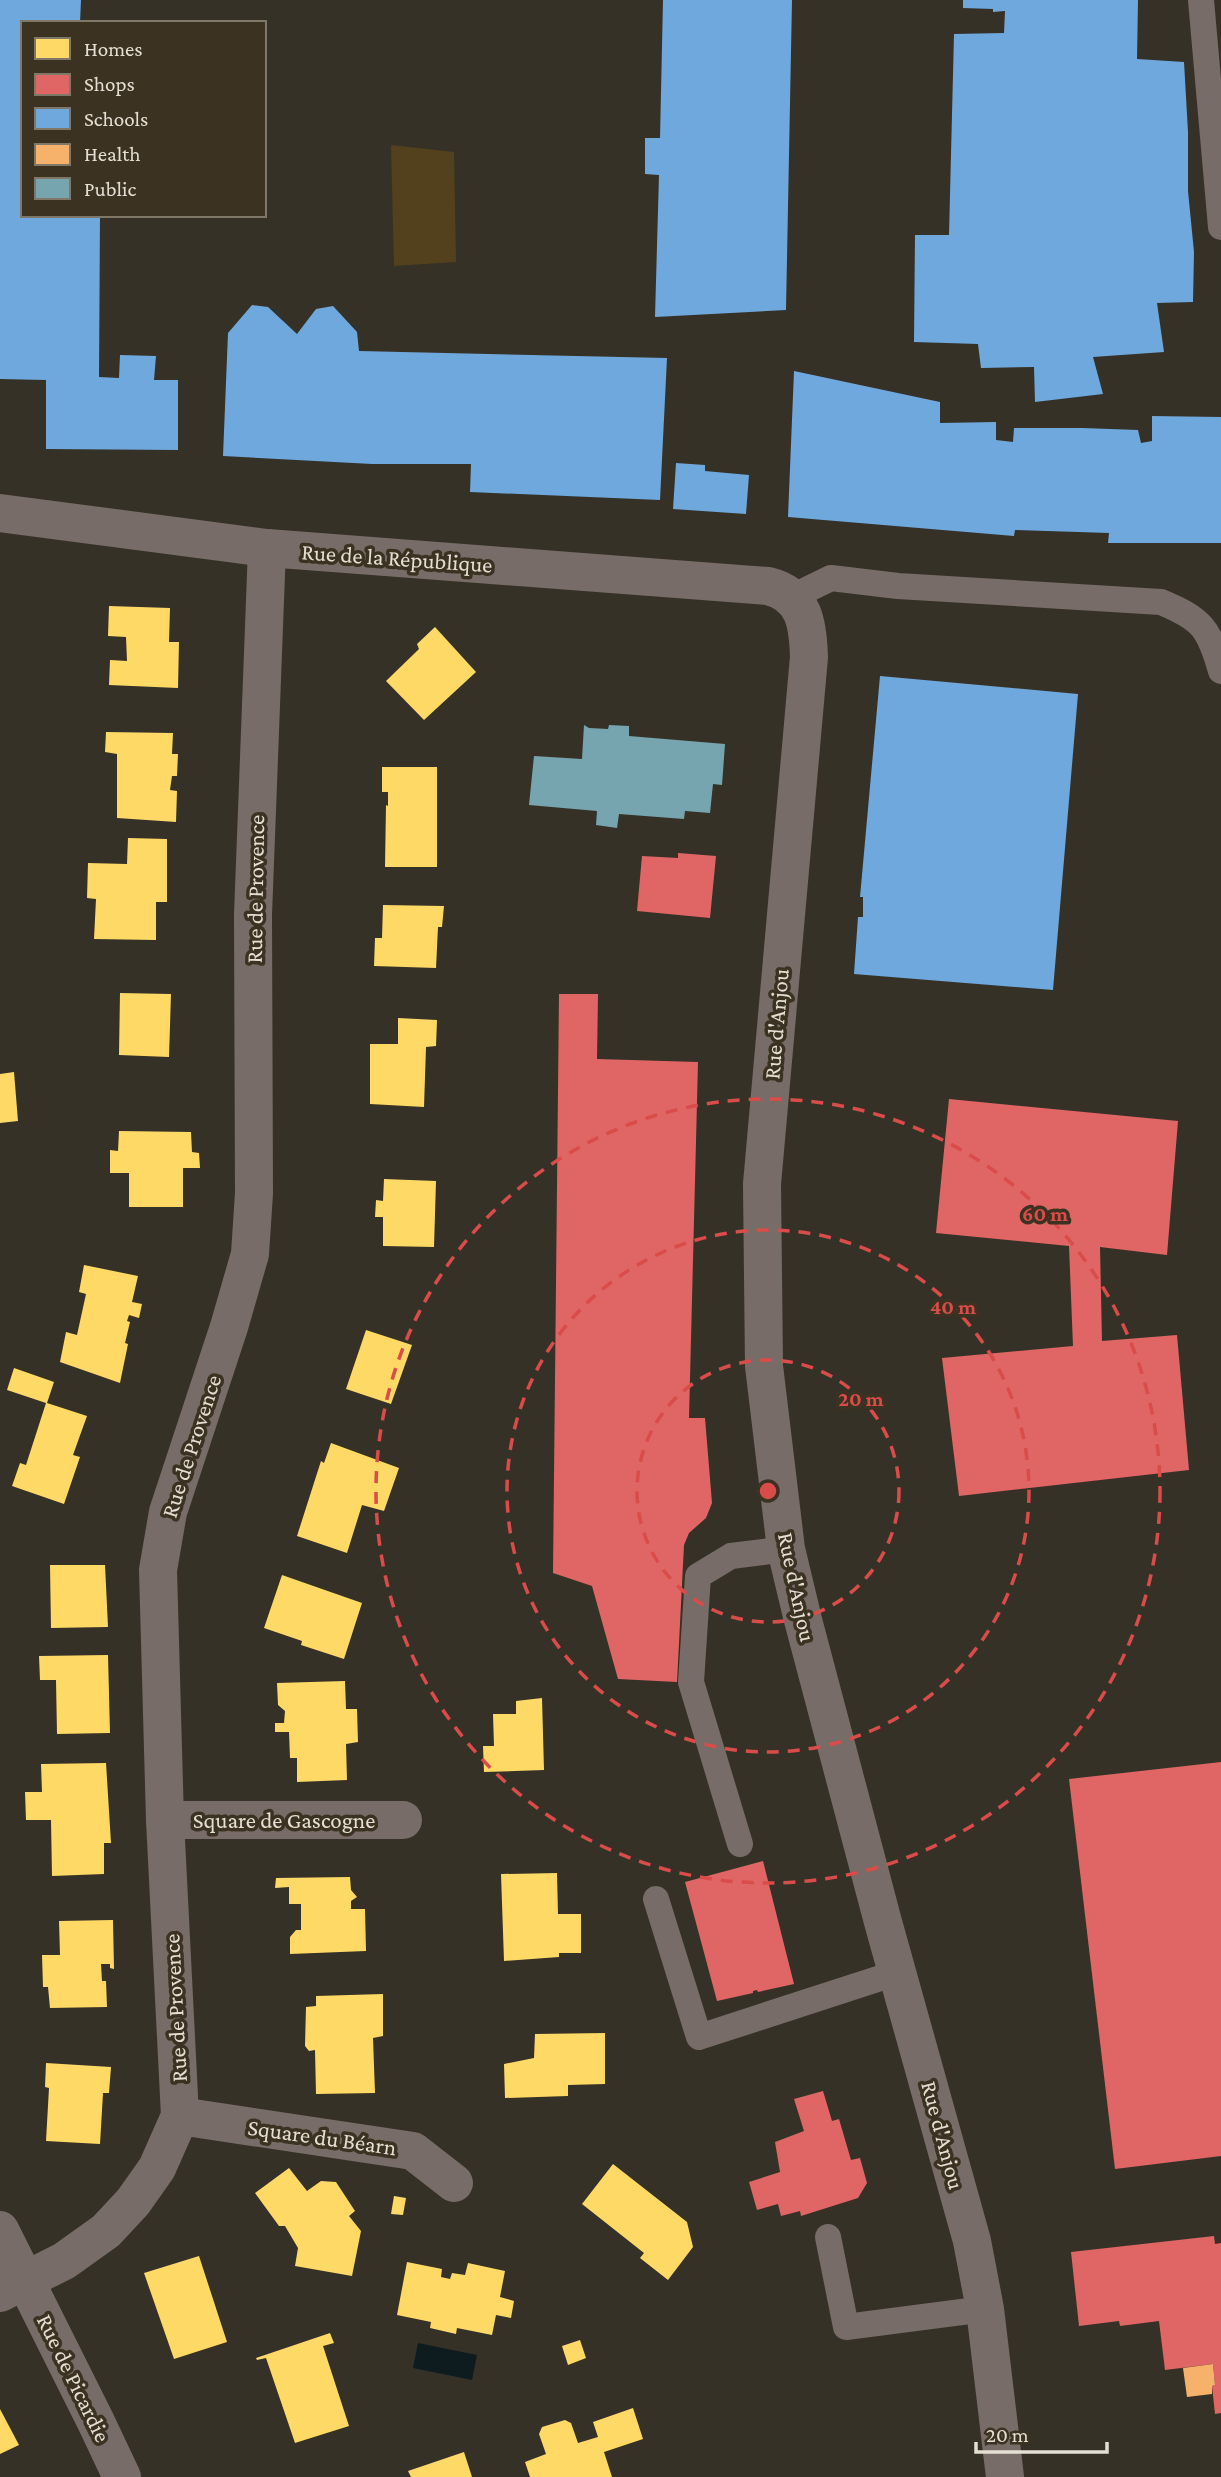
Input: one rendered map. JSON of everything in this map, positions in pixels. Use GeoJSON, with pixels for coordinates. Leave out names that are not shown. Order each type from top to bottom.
{"type":"FeatureCollection","features":[{"type":"Feature","properties":{"kind":"street","name":"Rue de la République"},"geometry":{"type":"LineString","coordinates":[[0,513],[267,548],[768,586],[785,591],[792,597]]}},
{"type":"Feature","properties":{"kind":"street","name":"Rue de Provence"},"geometry":{"type":"LineString","coordinates":[[13,2286],[64,2261],[106,2231],[133,2202],[157,2168],[180,2116],[165,1820],[158,1570],[168,1512],[250,1254],[254,1193],[253,915],[267,548]]}},
{"type":"Feature","properties":{"kind":"street","name":"Rue d'Anjou"},"geometry":{"type":"LineString","coordinates":[[792,597],[807,628],[809,657],[762,1184],[764,1366],[786,1549],[896,1973],[972,2241],[985,2309],[1005,2477]]}},
{"type":"Feature","properties":{"kind":"street","name":"Square de Gascogne"},"geometry":{"type":"LineString","coordinates":[[165,1820],[403,1820]]}},
{"type":"Feature","properties":{"kind":"street","name":"Square du Béarn"},"geometry":{"type":"LineString","coordinates":[[180,2116],[413,2151],[454,2183]]}},
{"type":"Feature","properties":{"kind":"street","name":"Rue de Picardie"},"geometry":{"type":"LineString","coordinates":[[0,2230],[13,2286],[122,2477]]}},
{"type":"Feature","properties":{"kind":"lane"},"geometry":{"type":"LineString","coordinates":[[1201,0],[1221,226]]}},
{"type":"Feature","properties":{"kind":"lane"},"geometry":{"type":"LineString","coordinates":[[792,597],[831,578],[898,586],[1161,602],[1191,614],[1213,640],[1221,671]]}},
{"type":"Feature","properties":{"kind":"lane"},"geometry":{"type":"LineString","coordinates":[[740,1844],[691,1682],[698,1576],[731,1556],[786,1549]]}},
{"type":"Feature","properties":{"kind":"lane"},"geometry":{"type":"LineString","coordinates":[[656,1899],[699,2037],[896,1973]]}},
{"type":"Feature","properties":{"kind":"lane"},"geometry":{"type":"LineString","coordinates":[[828,2237],[846,2327],[985,2309]]}},
{"type":"Feature","properties":{"kind":"shaded area"},"geometry":{"type":"Polygon","coordinates":[[[391,145],[454,152],[456,262],[394,266],[391,145]]]}},
{"type":"Feature","properties":{"kind":"shaded area"},"geometry":{"type":"Polygon","coordinates":[[[418,2343],[477,2355],[472,2380],[413,2368],[418,2343]]]}},
{"type":"Feature","properties":{"kind":"building: Homes"},"geometry":{"type":"Polygon","coordinates":[[[109,606],[170,608],[169,642],[179,642],[178,688],[109,685],[110,660],[127,661],[126,637],[108,636],[109,606]]]}},
{"type":"Feature","properties":{"kind":"building: Homes"},"geometry":{"type":"Polygon","coordinates":[[[435,627],[476,672],[424,720],[386,681],[419,649],[417,644],[435,627]]]}},
{"type":"Feature","properties":{"kind":"building: Homes"},"geometry":{"type":"Polygon","coordinates":[[[106,732],[173,733],[172,754],[178,754],[177,776],[172,776],[170,790],[177,791],[176,822],[117,818],[117,754],[105,752],[106,732]]]}},
{"type":"Feature","properties":{"kind":"building: Homes"},"geometry":{"type":"Polygon","coordinates":[[[382,767],[437,767],[437,867],[385,867],[388,792],[382,792],[382,767]]]}},
{"type":"Feature","properties":{"kind":"building: Homes"},"geometry":{"type":"Polygon","coordinates":[[[128,838],[167,839],[167,902],[156,902],[156,940],[94,939],[96,899],[87,898],[88,863],[127,864],[128,838]]]}},
{"type":"Feature","properties":{"kind":"building: Homes"},"geometry":{"type":"Polygon","coordinates":[[[383,905],[444,906],[442,927],[438,927],[436,968],[374,966],[375,938],[382,938],[383,905]]]}},
{"type":"Feature","properties":{"kind":"building: Homes"},"geometry":{"type":"Polygon","coordinates":[[[120,993],[171,994],[169,1057],[119,1055],[120,993]]]}},
{"type":"Feature","properties":{"kind":"building: Homes"},"geometry":{"type":"Polygon","coordinates":[[[398,1018],[437,1020],[436,1046],[426,1047],[424,1107],[370,1104],[370,1044],[398,1044],[398,1018]]]}},
{"type":"Feature","properties":{"kind":"building: Homes"},"geometry":{"type":"Polygon","coordinates":[[[14,1072],[18,1121],[0,1123],[0,1074],[14,1072]]]}},
{"type":"Feature","properties":{"kind":"building: Homes"},"geometry":{"type":"Polygon","coordinates":[[[119,1131],[191,1132],[192,1152],[199,1153],[200,1168],[183,1168],[183,1207],[129,1207],[129,1173],[110,1173],[110,1150],[118,1151],[119,1131]]]}},
{"type":"Feature","properties":{"kind":"building: Homes"},"geometry":{"type":"Polygon","coordinates":[[[384,1179],[436,1181],[434,1247],[383,1246],[383,1217],[375,1217],[376,1200],[383,1201],[384,1179]]]}},
{"type":"Feature","properties":{"kind":"building: Homes"},"geometry":{"type":"Polygon","coordinates":[[[84,1265],[138,1276],[132,1302],[142,1304],[139,1318],[129,1315],[127,1321],[130,1322],[125,1343],[128,1344],[120,1383],[60,1362],[66,1332],[77,1335],[86,1294],[79,1292],[84,1265]]]}},
{"type":"Feature","properties":{"kind":"building: Homes"},"geometry":{"type":"Polygon","coordinates":[[[366,1330],[412,1345],[391,1404],[346,1389],[366,1330]]]}},
{"type":"Feature","properties":{"kind":"building: Homes"},"geometry":{"type":"Polygon","coordinates":[[[14,1368],[54,1382],[47,1403],[87,1416],[73,1455],[80,1457],[64,1504],[12,1486],[20,1463],[26,1465],[46,1403],[7,1390],[14,1368]]]}},
{"type":"Feature","properties":{"kind":"building: Homes"},"geometry":{"type":"Polygon","coordinates":[[[331,1443],[399,1468],[384,1511],[362,1505],[347,1553],[297,1536],[321,1461],[324,1463],[331,1443]]]}},
{"type":"Feature","properties":{"kind":"building: Homes"},"geometry":{"type":"Polygon","coordinates":[[[50,1565],[105,1565],[108,1627],[51,1628],[50,1565]]]}},
{"type":"Feature","properties":{"kind":"building: Homes"},"geometry":{"type":"Polygon","coordinates":[[[282,1575],[362,1603],[344,1659],[301,1645],[302,1641],[264,1628],[282,1575]]]}},
{"type":"Feature","properties":{"kind":"building: Homes"},"geometry":{"type":"Polygon","coordinates":[[[108,1655],[110,1733],[57,1734],[56,1680],[40,1680],[39,1656],[108,1655]]]}},
{"type":"Feature","properties":{"kind":"building: Homes"},"geometry":{"type":"Polygon","coordinates":[[[345,1681],[346,1709],[357,1709],[358,1742],[346,1744],[347,1780],[297,1782],[297,1758],[290,1758],[289,1732],[275,1732],[275,1723],[284,1723],[285,1711],[278,1705],[277,1683],[345,1681]]]}},
{"type":"Feature","properties":{"kind":"building: Homes"},"geometry":{"type":"Polygon","coordinates":[[[542,1698],[544,1770],[484,1772],[483,1746],[494,1746],[493,1714],[516,1714],[516,1701],[542,1698]]]}},
{"type":"Feature","properties":{"kind":"building: Homes"},"geometry":{"type":"Polygon","coordinates":[[[106,1763],[111,1843],[104,1843],[104,1874],[52,1876],[51,1820],[26,1820],[25,1792],[42,1792],[41,1764],[106,1763]]]}},
{"type":"Feature","properties":{"kind":"building: Homes"},"geometry":{"type":"Polygon","coordinates":[[[557,1873],[558,1914],[581,1914],[581,1953],[559,1953],[559,1957],[504,1961],[501,1874],[557,1873]]]}},
{"type":"Feature","properties":{"kind":"building: Homes"},"geometry":{"type":"Polygon","coordinates":[[[350,1877],[351,1890],[357,1897],[351,1901],[351,1909],[365,1909],[366,1951],[290,1954],[290,1937],[296,1930],[301,1930],[301,1904],[289,1904],[289,1887],[275,1888],[276,1878],[350,1877]]]}},
{"type":"Feature","properties":{"kind":"building: Homes"},"geometry":{"type":"Polygon","coordinates":[[[113,1920],[114,1969],[110,1968],[110,1964],[101,1964],[102,1981],[106,1981],[107,2007],[50,2008],[48,1987],[43,1987],[42,1955],[60,1955],[59,1921],[113,1920]]]}},
{"type":"Feature","properties":{"kind":"building: Homes"},"geometry":{"type":"Polygon","coordinates":[[[383,1994],[383,2036],[373,2038],[375,2093],[316,2094],[315,2050],[309,2051],[305,2046],[306,2007],[316,2006],[316,1996],[383,1994]]]}},
{"type":"Feature","properties":{"kind":"building: Homes"},"geometry":{"type":"Polygon","coordinates":[[[605,2033],[605,2084],[568,2085],[568,2096],[505,2098],[504,2064],[534,2058],[535,2034],[605,2033]]]}},
{"type":"Feature","properties":{"kind":"building: Homes"},"geometry":{"type":"Polygon","coordinates":[[[46,2063],[111,2067],[109,2093],[103,2093],[100,2144],[46,2141],[49,2088],[45,2087],[46,2063]]]}},
{"type":"Feature","properties":{"kind":"building: Homes"},"geometry":{"type":"Polygon","coordinates":[[[613,2164],[687,2222],[693,2247],[668,2280],[640,2258],[644,2253],[582,2204],[613,2164]]]}},
{"type":"Feature","properties":{"kind":"building: Homes"},"geometry":{"type":"Polygon","coordinates":[[[289,2168],[307,2191],[321,2181],[336,2182],[355,2211],[349,2216],[361,2231],[352,2276],[295,2266],[298,2248],[285,2226],[279,2226],[255,2193],[289,2168]]]}},
{"type":"Feature","properties":{"kind":"building: Homes"},"geometry":{"type":"Polygon","coordinates":[[[394,2196],[406,2198],[403,2215],[391,2214],[394,2196]]]}},
{"type":"Feature","properties":{"kind":"building: Homes"},"geometry":{"type":"Polygon","coordinates":[[[199,2256],[227,2342],[174,2359],[144,2273],[199,2256]]]}},
{"type":"Feature","properties":{"kind":"building: Homes"},"geometry":{"type":"Polygon","coordinates":[[[407,2262],[442,2269],[441,2277],[450,2279],[452,2273],[465,2275],[468,2263],[505,2271],[500,2297],[514,2301],[511,2318],[496,2315],[492,2335],[457,2328],[456,2334],[430,2328],[431,2322],[397,2315],[407,2262]]]}},
{"type":"Feature","properties":{"kind":"building: Homes"},"geometry":{"type":"Polygon","coordinates":[[[330,2333],[334,2343],[323,2346],[349,2426],[295,2443],[266,2358],[256,2358],[330,2333]]]}},
{"type":"Feature","properties":{"kind":"building: Homes"},"geometry":{"type":"Polygon","coordinates":[[[580,2340],[586,2358],[568,2365],[562,2346],[580,2340]]]}},
{"type":"Feature","properties":{"kind":"building: Homes"},"geometry":{"type":"Polygon","coordinates":[[[633,2408],[643,2439],[604,2452],[612,2477],[530,2477],[525,2462],[546,2454],[539,2434],[542,2427],[565,2420],[571,2423],[578,2443],[598,2437],[593,2422],[633,2408]]]}},
{"type":"Feature","properties":{"kind":"building: Homes"},"geometry":{"type":"Polygon","coordinates":[[[0,2409],[19,2445],[0,2454],[0,2409]]]}},
{"type":"Feature","properties":{"kind":"building: Homes"},"geometry":{"type":"Polygon","coordinates":[[[464,2452],[472,2477],[411,2477],[408,2471],[464,2452]]]}},
{"type":"Feature","properties":{"kind":"building: Shops"},"geometry":{"type":"Polygon","coordinates":[[[678,853],[716,856],[710,918],[637,911],[642,856],[678,858],[678,853]]]}},
{"type":"Feature","properties":{"kind":"building: Shops"},"geometry":{"type":"Polygon","coordinates":[[[559,994],[598,994],[597,1059],[698,1062],[689,1418],[705,1418],[712,1503],[706,1518],[689,1533],[684,1545],[677,1682],[618,1679],[592,1586],[553,1573],[559,994]]]}},
{"type":"Feature","properties":{"kind":"building: Shops"},"geometry":{"type":"Polygon","coordinates":[[[949,1099],[1178,1121],[1167,1255],[1100,1247],[1102,1341],[1177,1335],[1189,1470],[959,1496],[942,1358],[1073,1346],[1069,1246],[936,1233],[949,1099]]]}},
{"type":"Feature","properties":{"kind":"building: Shops"},"geometry":{"type":"Polygon","coordinates":[[[1221,1762],[1221,2156],[1115,2169],[1069,1779],[1221,1762]]]}},
{"type":"Feature","properties":{"kind":"building: Shops"},"geometry":{"type":"Polygon","coordinates":[[[763,1861],[794,1984],[758,1992],[757,1990],[717,2001],[685,1882],[763,1861]]]}},
{"type":"Feature","properties":{"kind":"building: Shops"},"geometry":{"type":"Polygon","coordinates":[[[823,2091],[832,2121],[839,2119],[851,2160],[860,2158],[867,2183],[858,2198],[801,2216],[800,2211],[781,2216],[778,2204],[757,2210],[749,2182],[780,2172],[775,2142],[804,2131],[794,2099],[823,2091]]]}},
{"type":"Feature","properties":{"kind":"building: Shops"},"geometry":{"type":"Polygon","coordinates":[[[1214,2236],[1215,2244],[1221,2243],[1221,2413],[1215,2414],[1213,2364],[1165,2370],[1159,2321],[1120,2326],[1119,2321],[1079,2326],[1071,2252],[1214,2236]]]}},
{"type":"Feature","properties":{"kind":"building: Schools"},"geometry":{"type":"Polygon","coordinates":[[[0,0],[81,0],[80,21],[21,21],[21,217],[100,217],[99,377],[119,378],[120,355],[156,356],[154,380],[178,380],[178,450],[46,449],[46,380],[0,379],[0,0]]]}},
{"type":"Feature","properties":{"kind":"building: Schools"},"geometry":{"type":"Polygon","coordinates":[[[663,0],[792,0],[786,310],[655,317],[659,175],[645,174],[645,138],[660,138],[663,0]]]}},
{"type":"Feature","properties":{"kind":"building: Schools"},"geometry":{"type":"Polygon","coordinates":[[[963,0],[1138,0],[1137,59],[1184,62],[1188,191],[1194,252],[1193,302],[1157,303],[1164,352],[1093,357],[1103,394],[1035,402],[1034,367],[981,368],[978,344],[914,342],[915,235],[949,235],[954,34],[1004,33],[1005,11],[963,8],[963,0]]]}},
{"type":"Feature","properties":{"kind":"building: Schools"},"geometry":{"type":"Polygon","coordinates":[[[252,305],[268,307],[297,334],[316,309],[333,306],[357,332],[359,351],[667,358],[660,500],[470,492],[471,464],[372,464],[223,456],[228,333],[252,305]]]}},
{"type":"Feature","properties":{"kind":"building: Schools"},"geometry":{"type":"Polygon","coordinates":[[[794,371],[940,402],[940,423],[996,422],[996,440],[1013,442],[1014,428],[1083,428],[1138,430],[1141,443],[1152,441],[1152,416],[1221,417],[1221,543],[1108,543],[1109,533],[1015,530],[1014,536],[788,517],[794,371]]]}},
{"type":"Feature","properties":{"kind":"building: Schools"},"geometry":{"type":"Polygon","coordinates":[[[676,463],[705,465],[705,471],[749,475],[746,514],[673,509],[676,463]]]}},
{"type":"Feature","properties":{"kind":"building: Schools"},"geometry":{"type":"Polygon","coordinates":[[[880,676],[1078,694],[1053,990],[854,974],[858,917],[863,917],[863,897],[860,897],[880,676]]]}},
{"type":"Feature","properties":{"kind":"building: Health"},"geometry":{"type":"Polygon","coordinates":[[[1213,2364],[1215,2385],[1212,2386],[1212,2394],[1187,2397],[1183,2368],[1213,2364]]]}},
{"type":"Feature","properties":{"kind":"building: Public"},"geometry":{"type":"Polygon","coordinates":[[[584,725],[589,728],[608,729],[609,725],[629,726],[629,736],[725,744],[722,785],[713,784],[710,813],[685,811],[684,819],[619,814],[617,828],[596,825],[597,811],[529,805],[534,756],[582,759],[584,725]]]}}]}
